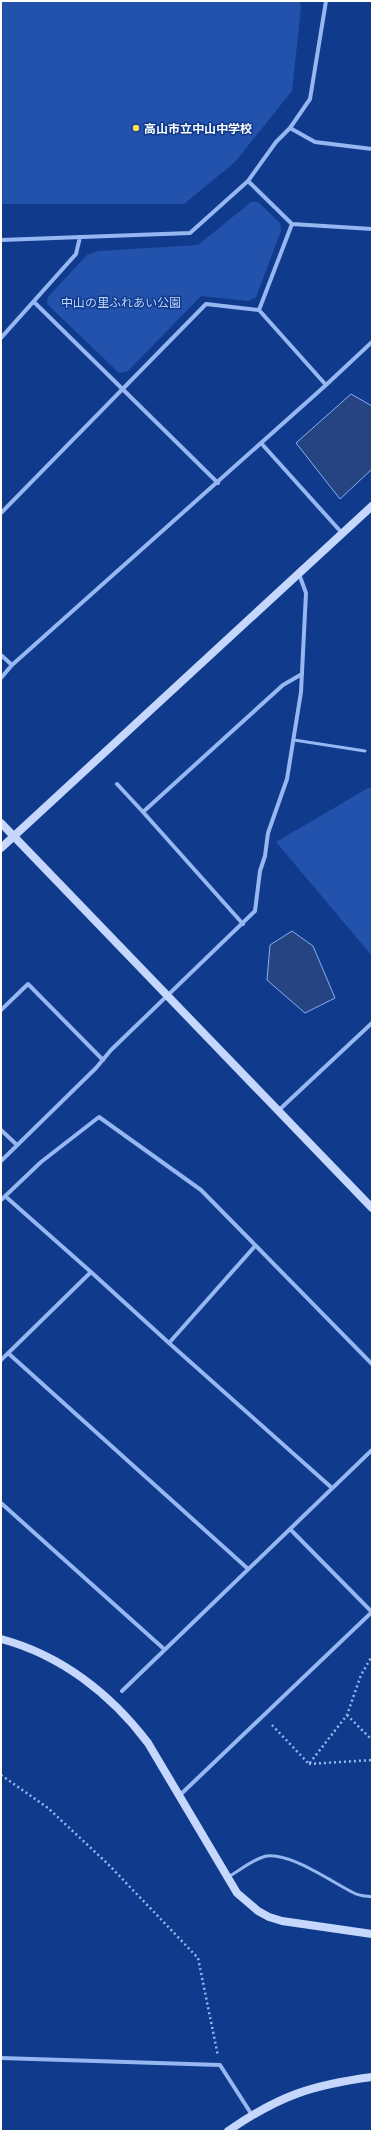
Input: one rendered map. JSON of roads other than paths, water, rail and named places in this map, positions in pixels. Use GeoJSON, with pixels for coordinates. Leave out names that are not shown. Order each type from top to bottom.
{"type":"FeatureCollection","features":[{"type":"Feature","properties":{"kind":"street"},"geometry":{"type":"LineString","coordinates":[[1,240],[190,233],[248,180],[276,142],[290,128],[310,98],[326,1]]}},
{"type":"Feature","properties":{"kind":"street"},"geometry":{"type":"LineString","coordinates":[[290,128],[315,142],[372,149]]}},
{"type":"Feature","properties":{"kind":"street"},"geometry":{"type":"LineString","coordinates":[[248,180],[292,224],[372,228]]}},
{"type":"Feature","properties":{"kind":"street"},"geometry":{"type":"LineString","coordinates":[[259,310],[292,224]]}},
{"type":"Feature","properties":{"kind":"street"},"geometry":{"type":"LineString","coordinates":[[1,338],[76,254],[80,237]]}},
{"type":"Feature","properties":{"kind":"street"},"geometry":{"type":"LineString","coordinates":[[34,302],[218,483]]}},
{"type":"Feature","properties":{"kind":"street"},"geometry":{"type":"LineString","coordinates":[[1,514],[122,388],[206,304],[259,310],[326,385]]}},
{"type":"Feature","properties":{"kind":"street"},"geometry":{"type":"LineString","coordinates":[[1,678],[12,665],[218,483],[372,342]]}},
{"type":"Feature","properties":{"kind":"street"},"geometry":{"type":"LineString","coordinates":[[261,443],[342,533]]}},
{"type":"Feature","properties":{"kind":"street"},"geometry":{"type":"LineString","coordinates":[[1,848],[372,506]]}},
{"type":"Feature","properties":{"kind":"street"},"geometry":{"type":"LineString","coordinates":[[1,1161],[255,911],[260,871],[265,856],[268,833],[287,779],[294,740],[302,674],[306,593],[299,574]]}},
{"type":"Feature","properties":{"kind":"street"},"geometry":{"type":"LineString","coordinates":[[1,656],[12,665]]}},
{"type":"Feature","properties":{"kind":"street"},"geometry":{"type":"LineString","coordinates":[[143,812],[283,685],[302,674]]}},
{"type":"Feature","properties":{"kind":"street"},"geometry":{"type":"LineString","coordinates":[[117,784],[243,924]]}},
{"type":"Feature","properties":{"kind":"street"},"geometry":{"type":"LineString","coordinates":[[1,823],[372,1208]]}},
{"type":"Feature","properties":{"kind":"street"},"geometry":{"type":"LineString","coordinates":[[1,1010],[28,984],[103,1060]]}},
{"type":"Feature","properties":{"kind":"street"},"geometry":{"type":"LineString","coordinates":[[279,1110],[372,1023]]}},
{"type":"Feature","properties":{"kind":"street"},"geometry":{"type":"LineString","coordinates":[[1,1200],[41,1162],[99,1117],[201,1190],[372,1364]]}},
{"type":"Feature","properties":{"kind":"street"},"geometry":{"type":"LineString","coordinates":[[1,1130],[17,1146]]}},
{"type":"Feature","properties":{"kind":"street"},"geometry":{"type":"LineString","coordinates":[[5,1196],[332,1488]]}},
{"type":"Feature","properties":{"kind":"street"},"geometry":{"type":"LineString","coordinates":[[169,1343],[255,1246]]}},
{"type":"Feature","properties":{"kind":"street"},"geometry":{"type":"LineString","coordinates":[[1,1360],[91,1272]]}},
{"type":"Feature","properties":{"kind":"street"},"geometry":{"type":"LineString","coordinates":[[8,1353],[247,1568]]}},
{"type":"Feature","properties":{"kind":"street"},"geometry":{"type":"LineString","coordinates":[[122,1691],[247,1568],[372,1450]]}},
{"type":"Feature","properties":{"kind":"street"},"geometry":{"type":"LineString","coordinates":[[1,1503],[164,1649]]}},
{"type":"Feature","properties":{"kind":"street"},"geometry":{"type":"LineString","coordinates":[[180,1795],[372,1612],[290,1529]]}},
{"type":"Feature","properties":{"kind":"street"},"geometry":{"type":"LineString","coordinates":[[1,1639],[37,1651],[72,1671],[107,1697],[132,1722],[148,1744],[180,1795],[237,1893],[258,1911],[269,1917],[282,1921],[372,1934]]}},
{"type":"Feature","properties":{"kind":"street"},"geometry":{"type":"LineString","coordinates":[[1,2058],[220,2065],[252,2114]]}},
{"type":"Feature","properties":{"kind":"street"},"geometry":{"type":"LineString","coordinates":[[228,2131],[252,2114],[303,2090],[320,2085],[372,2077]]}},
{"type":"Feature","properties":{"kind":"lane"},"geometry":{"type":"LineString","coordinates":[[294,740],[365,751]]}},
{"type":"Feature","properties":{"kind":"lane"},"geometry":{"type":"LineString","coordinates":[[228,1877],[257,1860],[272,1856],[293,1861],[318,1872],[355,1894],[372,1897]]}},
{"type":"Feature","properties":{"kind":"place","name":"高山市立中山中学校"},"geometry":{"type":"Point","coordinates":[136,128]}},
{"type":"Feature","properties":{"kind":"park label","name":"中山の里ふれあい公園"},"geometry":{"type":"Point","coordinates":[121,302]}}]}
